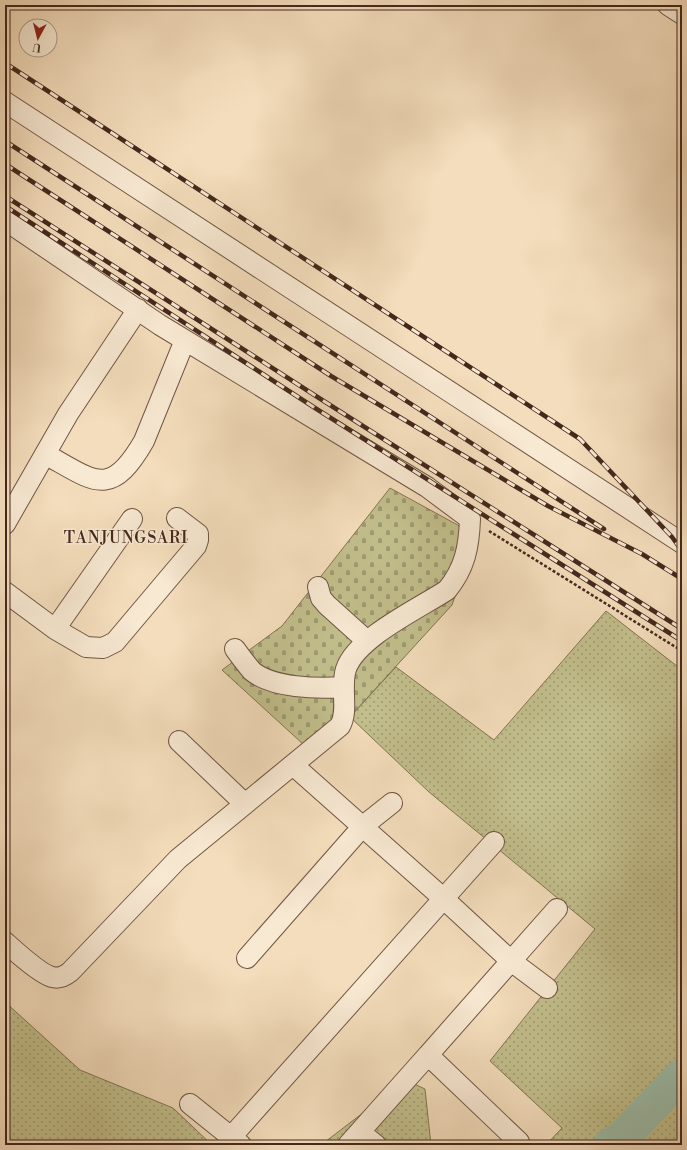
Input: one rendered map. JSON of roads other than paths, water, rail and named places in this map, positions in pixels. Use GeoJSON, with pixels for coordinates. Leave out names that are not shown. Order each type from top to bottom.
{"type":"FeatureCollection","features":[{"type":"Feature","properties":{"kind":"street"},"geometry":{"type":"LineString","coordinates":[[668,5],[682,14]]}},
{"type":"Feature","properties":{"kind":"street"},"geometry":{"type":"LineString","coordinates":[[5,102],[682,543]]}},
{"type":"Feature","properties":{"kind":"street"},"geometry":{"type":"LineString","coordinates":[[5,220],[185,340],[427,487],[470,519],[468,546],[465,560],[457,578],[447,590],[367,641],[349,662],[342,687],[344,716],[340,726],[178,859],[70,972],[64,976],[52,977],[19,956],[5,942]]}},
{"type":"Feature","properties":{"kind":"street"},"geometry":{"type":"LineString","coordinates":[[5,524],[68,414],[138,309]]}},
{"type":"Feature","properties":{"kind":"street"},"geometry":{"type":"LineString","coordinates":[[45,454],[89,479],[101,481],[113,478],[122,472],[144,441],[185,340]]}},
{"type":"Feature","properties":{"kind":"street"},"geometry":{"type":"LineString","coordinates":[[5,592],[55,629],[86,647],[103,648],[115,642],[196,546],[198,534],[177,518]]}},
{"type":"Feature","properties":{"kind":"street"},"geometry":{"type":"LineString","coordinates":[[55,629],[132,519]]}},
{"type":"Feature","properties":{"kind":"street"},"geometry":{"type":"LineString","coordinates":[[318,586],[321,598],[327,605],[367,641]]}},
{"type":"Feature","properties":{"kind":"street"},"geometry":{"type":"LineString","coordinates":[[234,649],[253,672],[274,681],[290,686],[306,688],[342,687]]}},
{"type":"Feature","properties":{"kind":"street"},"geometry":{"type":"LineString","coordinates":[[179,741],[245,804]]}},
{"type":"Feature","properties":{"kind":"street"},"geometry":{"type":"LineString","coordinates":[[293,765],[363,826],[511,961],[547,988]]}},
{"type":"Feature","properties":{"kind":"street"},"geometry":{"type":"LineString","coordinates":[[247,958],[363,826],[392,803]]}},
{"type":"Feature","properties":{"kind":"street"},"geometry":{"type":"LineString","coordinates":[[190,1104],[236,1141],[494,842]]}},
{"type":"Feature","properties":{"kind":"street"},"geometry":{"type":"LineString","coordinates":[[376,1145],[354,1138],[557,909]]}},
{"type":"Feature","properties":{"kind":"street"},"geometry":{"type":"LineString","coordinates":[[428,1055],[518,1142]]}},
{"type":"Feature","properties":{"kind":"waterway"},"geometry":{"type":"LineString","coordinates":[[610,1145],[622,1138],[682,1075]]}},
{"type":"Feature","properties":{"kind":"railway"},"geometry":{"type":"LineString","coordinates":[[5,63],[580,439],[672,537],[682,551]]}},
{"type":"Feature","properties":{"kind":"railway"},"geometry":{"type":"LineString","coordinates":[[5,141],[604,529]]}},
{"type":"Feature","properties":{"kind":"railway"},"geometry":{"type":"LineString","coordinates":[[5,164],[331,376],[548,506],[642,554],[682,579]]}},
{"type":"Feature","properties":{"kind":"railway"},"geometry":{"type":"LineString","coordinates":[[5,196],[682,629]]}},
{"type":"Feature","properties":{"kind":"railway"},"geometry":{"type":"LineString","coordinates":[[5,206],[315,408],[682,641]]}},
{"type":"Feature","properties":{"kind":"district","name":"TANJUNGSARI"},"geometry":{"type":"Point","coordinates":[126,537]}}]}
